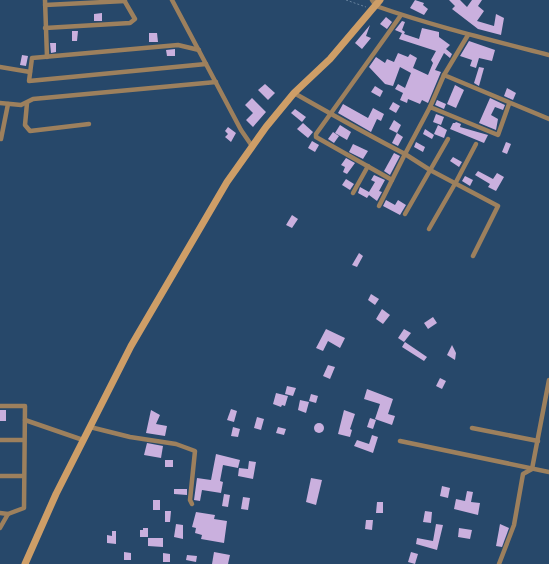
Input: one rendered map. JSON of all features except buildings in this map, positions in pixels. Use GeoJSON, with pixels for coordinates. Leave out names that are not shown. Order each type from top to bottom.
{"type":"FeatureCollection","features":[{"type":"Feature","properties":{"kind":"street"},"geometry":{"type":"LineString","coordinates":[[172,0],[240,130],[252,146]]}},
{"type":"Feature","properties":{"kind":"street"},"geometry":{"type":"LineString","coordinates":[[45,28],[130,23],[135,19],[124,1],[45,2],[45,28],[47,57]]}},
{"type":"Feature","properties":{"kind":"street"},"geometry":{"type":"LineString","coordinates":[[25,564],[56,494],[131,346],[227,182],[252,146],[294,93],[330,60],[376,2],[401,15],[468,35],[549,55]]}},
{"type":"Feature","properties":{"kind":"street"},"geometry":{"type":"LineString","coordinates":[[392,180],[316,137],[316,134],[392,30],[401,15]]}},
{"type":"Feature","properties":{"kind":"street"},"geometry":{"type":"LineString","coordinates":[[379,206],[430,107],[444,75],[468,35]]}},
{"type":"Feature","properties":{"kind":"street"},"geometry":{"type":"LineString","coordinates":[[199,50],[178,45],[32,58],[29,81],[206,64]]}},
{"type":"Feature","properties":{"kind":"street"},"geometry":{"type":"LineString","coordinates":[[0,67],[30,72]]}},
{"type":"Feature","properties":{"kind":"street"},"geometry":{"type":"LineString","coordinates":[[444,75],[549,120]]}},
{"type":"Feature","properties":{"kind":"street"},"geometry":{"type":"LineString","coordinates":[[0,103],[27,103],[33,100],[216,82]]}},
{"type":"Feature","properties":{"kind":"street"},"geometry":{"type":"LineString","coordinates":[[294,93],[405,154],[430,170],[456,182],[498,206],[473,256]]}},
{"type":"Feature","properties":{"kind":"street"},"geometry":{"type":"LineString","coordinates":[[27,103],[25,125],[30,131],[89,124]]}},
{"type":"Feature","properties":{"kind":"street"},"geometry":{"type":"LineString","coordinates":[[2,139],[8,104]]}},
{"type":"Feature","properties":{"kind":"street"},"geometry":{"type":"LineString","coordinates":[[430,107],[498,135],[509,104]]}},
{"type":"Feature","properties":{"kind":"street"},"geometry":{"type":"LineString","coordinates":[[405,214],[448,139]]}},
{"type":"Feature","properties":{"kind":"street"},"geometry":{"type":"LineString","coordinates":[[429,229],[476,144]]}},
{"type":"Feature","properties":{"kind":"street"},"geometry":{"type":"LineString","coordinates":[[353,193],[368,166]]}},
{"type":"Feature","properties":{"kind":"street"},"geometry":{"type":"LineString","coordinates":[[499,564],[514,524],[523,474],[532,469],[549,380]]}},
{"type":"Feature","properties":{"kind":"street"},"geometry":{"type":"LineString","coordinates":[[0,406],[25,406],[23,476],[24,508],[8,514],[0,514]]}},
{"type":"Feature","properties":{"kind":"street"},"geometry":{"type":"LineString","coordinates":[[25,420],[83,440]]}},
{"type":"Feature","properties":{"kind":"street"},"geometry":{"type":"LineString","coordinates":[[90,427],[130,437],[176,444],[195,451],[190,500],[192,504]]}},
{"type":"Feature","properties":{"kind":"street"},"geometry":{"type":"LineString","coordinates":[[472,428],[538,441]]}},
{"type":"Feature","properties":{"kind":"street"},"geometry":{"type":"LineString","coordinates":[[0,440],[24,440]]}},
{"type":"Feature","properties":{"kind":"street"},"geometry":{"type":"LineString","coordinates":[[400,441],[549,472]]}},
{"type":"Feature","properties":{"kind":"street"},"geometry":{"type":"LineString","coordinates":[[0,476],[23,476]]}},
{"type":"Feature","properties":{"kind":"street"},"geometry":{"type":"LineString","coordinates":[[0,528],[8,514]]}},
{"type":"Feature","properties":{"kind":"path"},"geometry":{"type":"LineString","coordinates":[[346,0],[366,7]]}}]}
